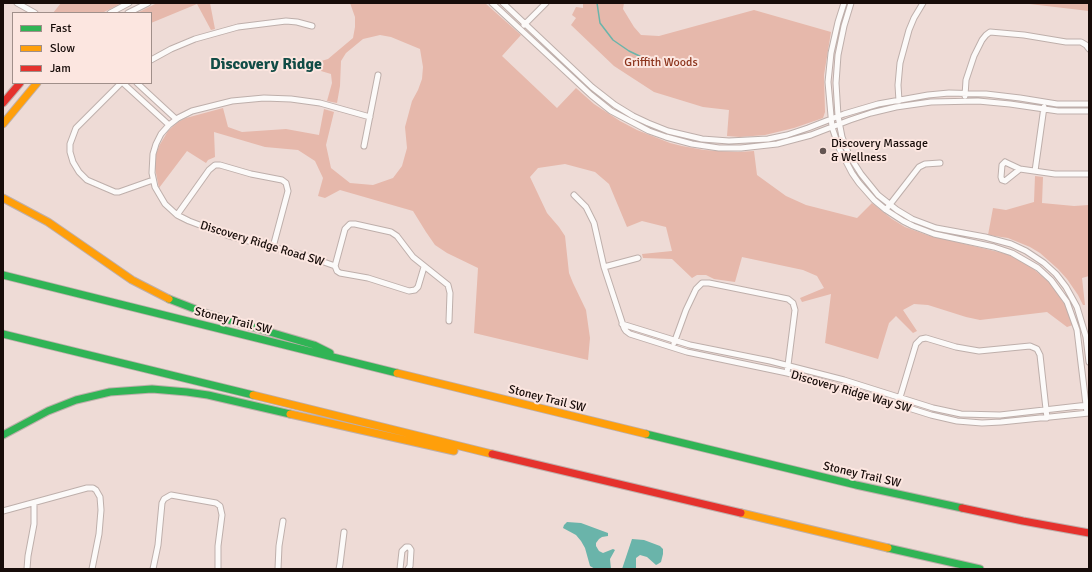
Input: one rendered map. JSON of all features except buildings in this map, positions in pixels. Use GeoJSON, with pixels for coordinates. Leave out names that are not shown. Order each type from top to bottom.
{"type":"FeatureCollection","features":[{"type":"Feature","properties":{"kind":"main road"},"geometry":{"type":"LineString","coordinates":[[3,103],[19,84]]}},
{"type":"Feature","properties":{"kind":"main road"},"geometry":{"type":"LineString","coordinates":[[3,124],[36,84]]}},
{"type":"Feature","properties":{"kind":"main road"},"geometry":{"type":"LineString","coordinates":[[3,198],[48,222],[132,280],[168,299],[208,314],[314,345],[343,360]]}},
{"type":"Feature","properties":{"kind":"main road","name":"Stoney Trail SW"},"geometry":{"type":"LineString","coordinates":[[3,275],[343,360],[849,483],[1045,526],[1089,533]]}},
{"type":"Feature","properties":{"kind":"main road"},"geometry":{"type":"LineString","coordinates":[[3,334],[570,473],[980,569]]}},
{"type":"Feature","properties":{"kind":"main road"},"geometry":{"type":"LineString","coordinates":[[3,435],[48,411],[76,400],[110,392],[158,389],[208,395],[524,467],[570,473]]}},
{"type":"Feature","properties":{"kind":"main road"},"geometry":{"type":"LineString","coordinates":[[1045,526],[1060,524],[1089,528]]}},
{"type":"Feature","properties":{"kind":"main road"},"geometry":{"type":"LineString","coordinates":[[924,557],[954,569]]}},
{"type":"Feature","properties":{"kind":"street"},"geometry":{"type":"LineString","coordinates":[[17,3],[33,12]]}},
{"type":"Feature","properties":{"kind":"street"},"geometry":{"type":"LineString","coordinates":[[112,12],[129,3]]}},
{"type":"Feature","properties":{"kind":"street"},"geometry":{"type":"LineString","coordinates":[[130,12],[148,3]]}},
{"type":"Feature","properties":{"kind":"street"},"geometry":{"type":"LineString","coordinates":[[492,3],[567,74],[611,111],[634,124],[666,138],[692,144],[719,148],[769,146],[805,137],[839,124],[900,106],[931,102],[964,100],[994,102],[1070,112],[1089,111]]}},
{"type":"Feature","properties":{"kind":"street"},"geometry":{"type":"LineString","coordinates":[[503,3],[592,87],[615,105],[633,116],[668,131],[702,139],[729,141],[768,139],[787,135],[862,108],[899,99],[928,95],[965,93],[1004,95],[1067,105],[1089,104]]}},
{"type":"Feature","properties":{"kind":"street"},"geometry":{"type":"LineString","coordinates":[[520,29],[546,3]]}},
{"type":"Feature","properties":{"kind":"street"},"geometry":{"type":"LineString","coordinates":[[844,3],[838,22],[828,82],[832,127],[843,157],[859,183],[886,210],[913,226],[934,234],[1012,253],[1029,261],[1045,274],[1061,292],[1078,330],[1088,413]]}},
{"type":"Feature","properties":{"kind":"street"},"geometry":{"type":"LineString","coordinates":[[851,3],[844,26],[838,55],[836,83],[838,116],[839,124],[849,155],[864,179],[878,195],[890,205],[912,219],[936,228],[985,237],[1011,244],[1026,251],[1044,263],[1056,274],[1071,294],[1079,311],[1086,337],[1089,362]]}},
{"type":"Feature","properties":{"kind":"street"},"geometry":{"type":"LineString","coordinates":[[900,106],[898,85],[900,63],[904,44],[914,18],[923,3]]}},
{"type":"Feature","properties":{"kind":"street"},"geometry":{"type":"LineString","coordinates":[[152,59],[171,49],[195,39],[238,27],[286,21],[312,26]]}},
{"type":"Feature","properties":{"kind":"street"},"geometry":{"type":"LineString","coordinates":[[964,100],[966,80],[974,56],[982,40],[990,32],[1024,35],[1066,42],[1081,42],[1089,49]]}},
{"type":"Feature","properties":{"kind":"street"},"geometry":{"type":"LineString","coordinates":[[832,53],[838,55]]}},
{"type":"Feature","properties":{"kind":"street"},"geometry":{"type":"LineString","coordinates":[[567,74],[572,68]]}},
{"type":"Feature","properties":{"kind":"street"},"geometry":{"type":"LineString","coordinates":[[364,146],[378,75]]}},
{"type":"Feature","properties":{"kind":"street"},"geometry":{"type":"LineString","coordinates":[[121,84],[76,128],[72,135],[70,144],[72,162],[87,180],[115,192],[119,192],[153,180]]}},
{"type":"Feature","properties":{"kind":"street"},"geometry":{"type":"LineString","coordinates":[[123,84],[172,122]]}},
{"type":"Feature","properties":{"kind":"street"},"geometry":{"type":"LineString","coordinates":[[138,84],[172,122]]}},
{"type":"Feature","properties":{"kind":"street"},"geometry":{"type":"LineString","coordinates":[[172,122],[192,111],[218,104],[264,98],[306,101],[370,117]]}},
{"type":"Feature","properties":{"kind":"street"},"geometry":{"type":"LineString","coordinates":[[1035,171],[1045,102]]}},
{"type":"Feature","properties":{"kind":"street"},"geometry":{"type":"LineString","coordinates":[[611,111],[615,105]]}},
{"type":"Feature","properties":{"kind":"street","name":"Discovery Ridge Road SW"},"geometry":{"type":"LineString","coordinates":[[172,122],[161,134],[154,147],[151,167],[153,180],[161,199],[177,215],[216,232],[308,256],[335,266],[337,271],[340,273],[368,278],[409,291],[415,290],[418,287],[424,267]]}},
{"type":"Feature","properties":{"kind":"street"},"geometry":{"type":"LineString","coordinates":[[666,138],[668,131]]}},
{"type":"Feature","properties":{"kind":"street"},"geometry":{"type":"LineString","coordinates":[[768,139],[769,146]]}},
{"type":"Feature","properties":{"kind":"street"},"geometry":{"type":"LineString","coordinates":[[886,210],[919,166],[940,163]]}},
{"type":"Feature","properties":{"kind":"street"},"geometry":{"type":"LineString","coordinates":[[177,215],[209,170],[215,165],[282,180],[286,183],[288,191],[273,247]]}},
{"type":"Feature","properties":{"kind":"street"},"geometry":{"type":"LineString","coordinates":[[1020,169],[1055,174],[1089,174]]}},
{"type":"Feature","properties":{"kind":"street"},"geometry":{"type":"LineString","coordinates":[[859,183],[864,179]]}},
{"type":"Feature","properties":{"kind":"street"},"geometry":{"type":"LineString","coordinates":[[574,196],[586,207],[596,229],[604,267],[622,324]]}},
{"type":"Feature","properties":{"kind":"street"},"geometry":{"type":"LineString","coordinates":[[335,266],[345,229],[348,225],[353,223],[394,234],[413,257],[448,285],[450,293],[449,321]]}},
{"type":"Feature","properties":{"kind":"street"},"geometry":{"type":"LineString","coordinates":[[934,234],[936,228]]}},
{"type":"Feature","properties":{"kind":"street"},"geometry":{"type":"LineString","coordinates":[[984,245],[985,237]]}},
{"type":"Feature","properties":{"kind":"street"},"geometry":{"type":"LineString","coordinates":[[604,267],[638,258]]}},
{"type":"Feature","properties":{"kind":"street"},"geometry":{"type":"LineString","coordinates":[[673,348],[686,310],[700,284],[709,282],[788,299],[795,306],[787,373]]}},
{"type":"Feature","properties":{"kind":"street","name":"Discovery Ridge Way SW"},"geometry":{"type":"LineString","coordinates":[[622,324],[675,341],[788,365],[844,380],[942,410],[971,415],[1000,415],[1088,405]]}},
{"type":"Feature","properties":{"kind":"street","name":"Discovery Ridge Way SW"},"geometry":{"type":"LineString","coordinates":[[622,324],[624,330],[630,334],[673,348],[787,373],[842,387],[940,418],[971,422],[1001,422],[1088,413]]}},
{"type":"Feature","properties":{"kind":"street"},"geometry":{"type":"LineString","coordinates":[[898,404],[916,344],[923,338],[929,338],[956,347],[979,351],[1030,346],[1037,349],[1040,355],[1046,418]]}},
{"type":"Feature","properties":{"kind":"street"},"geometry":{"type":"LineString","coordinates":[[730,360],[731,353]]}},
{"type":"Feature","properties":{"kind":"street"},"geometry":{"type":"LineString","coordinates":[[842,387],[844,380]]}},
{"type":"Feature","properties":{"kind":"street"},"geometry":{"type":"LineString","coordinates":[[971,415],[971,422]]}},
{"type":"Feature","properties":{"kind":"street"},"geometry":{"type":"LineString","coordinates":[[3,511],[87,488],[93,488],[100,496],[100,528],[92,569]]}},
{"type":"Feature","properties":{"kind":"street"},"geometry":{"type":"LineString","coordinates":[[153,569],[158,545],[162,504],[164,499],[171,495],[216,503],[220,506],[222,515],[218,546],[218,569]]}},
{"type":"Feature","properties":{"kind":"street"},"geometry":{"type":"LineString","coordinates":[[27,569],[34,524],[34,503]]}},
{"type":"Feature","properties":{"kind":"street"},"geometry":{"type":"LineString","coordinates":[[278,569],[279,546],[283,521]]}},
{"type":"Feature","properties":{"kind":"street"},"geometry":{"type":"LineString","coordinates":[[340,568],[344,532]]}},
{"type":"Feature","properties":{"kind":"street"},"geometry":{"type":"LineString","coordinates":[[400,569],[402,551],[405,547],[408,547],[411,552],[410,566],[408,569]]}},
{"type":"Feature","properties":{"kind":"green space"},"geometry":{"type":"Polygon","coordinates":[[[61,3],[122,3],[104,12],[54,12],[61,3]]]}},
{"type":"Feature","properties":{"kind":"green space"},"geometry":{"type":"Polygon","coordinates":[[[157,3],[210,3],[215,29],[211,30],[197,4],[152,23],[152,12],[139,12],[157,3]]]}},
{"type":"Feature","properties":{"kind":"green space"},"geometry":{"type":"Polygon","coordinates":[[[350,3],[485,3],[521,35],[502,56],[557,108],[576,88],[594,104],[620,121],[637,130],[670,143],[704,150],[738,152],[754,151],[757,175],[786,196],[806,205],[857,218],[872,203],[905,227],[927,235],[1007,254],[1030,266],[1049,282],[1069,311],[1073,325],[1067,327],[1047,312],[980,320],[928,305],[914,304],[903,310],[917,331],[913,333],[896,316],[889,323],[878,359],[825,343],[831,294],[802,302],[800,298],[824,288],[817,276],[803,270],[742,257],[735,282],[714,279],[706,275],[697,275],[692,278],[672,259],[643,258],[642,254],[672,251],[666,227],[642,221],[627,227],[609,184],[595,172],[565,164],[538,168],[530,177],[547,213],[565,236],[569,273],[586,310],[590,338],[588,360],[474,333],[478,268],[447,253],[435,245],[413,211],[340,190],[325,198],[318,196],[323,178],[315,161],[298,150],[265,147],[214,132],[215,157],[208,160],[206,163],[187,151],[159,188],[155,168],[156,154],[168,131],[178,122],[186,118],[223,108],[228,127],[242,132],[286,129],[319,135],[324,109],[334,112],[326,145],[331,168],[350,183],[373,185],[393,178],[402,166],[407,148],[405,127],[412,101],[422,79],[423,67],[420,49],[391,37],[380,35],[363,39],[346,53],[341,61],[340,86],[337,103],[327,101],[332,83],[331,74],[321,71],[318,62],[328,59],[353,38],[355,17],[350,3]]]}},
{"type":"Feature","properties":{"kind":"green space","name":"Griffith Woods"},"geometry":{"type":"Polygon","coordinates":[[[583,3],[624,3],[623,9],[634,27],[641,35],[659,36],[754,10],[831,32],[824,75],[825,112],[823,118],[794,128],[765,135],[740,137],[727,136],[729,110],[703,107],[654,92],[614,66],[571,25],[576,18],[572,15],[576,7],[583,8],[583,3]]]}},
{"type":"Feature","properties":{"kind":"green space"},"geometry":{"type":"Polygon","coordinates":[[[1021,3],[1089,3],[1089,11],[1021,3]]]}},
{"type":"Feature","properties":{"kind":"green space"},"geometry":{"type":"Polygon","coordinates":[[[1035,176],[1043,177],[1042,203],[1074,206],[1089,205],[1089,276],[1082,278],[1085,305],[1083,305],[1067,279],[1040,253],[1008,238],[988,235],[993,208],[1006,210],[1034,202],[1035,176]]]}},
{"type":"Feature","properties":{"kind":"water"},"geometry":{"type":"Polygon","coordinates":[[[567,522],[581,523],[608,533],[608,536],[599,539],[596,546],[599,551],[603,553],[613,549],[615,550],[610,559],[611,569],[595,569],[590,566],[585,548],[581,541],[576,535],[563,528],[567,522]]]}},
{"type":"Feature","properties":{"kind":"water"},"geometry":{"type":"Polygon","coordinates":[[[632,539],[644,540],[660,546],[663,549],[661,562],[656,565],[647,557],[640,555],[636,558],[636,569],[622,569],[632,539]]]}},
{"type":"Feature","properties":{"kind":"waterway"},"geometry":{"type":"LineString","coordinates":[[597,3],[600,23],[613,40],[629,51],[650,61]]}},
{"type":"Feature","properties":{"kind":"traffic: fast"},"geometry":{"type":"LineString","coordinates":[[3,275],[397,373]]}},
{"type":"Feature","properties":{"kind":"traffic: fast"},"geometry":{"type":"LineString","coordinates":[[169,299],[208,314],[314,345],[330,353]]}},
{"type":"Feature","properties":{"kind":"traffic: fast"},"geometry":{"type":"LineString","coordinates":[[3,334],[253,395]]}},
{"type":"Feature","properties":{"kind":"traffic: fast"},"geometry":{"type":"LineString","coordinates":[[3,435],[48,411],[76,400],[110,392],[152,389],[187,392],[208,395],[290,414]]}},
{"type":"Feature","properties":{"kind":"traffic: fast"},"geometry":{"type":"LineString","coordinates":[[646,434],[856,485],[962,508]]}},
{"type":"Feature","properties":{"kind":"traffic: fast"},"geometry":{"type":"LineString","coordinates":[[888,548],[980,569]]}},
{"type":"Feature","properties":{"kind":"traffic: slow"},"geometry":{"type":"LineString","coordinates":[[3,124],[36,84]]}},
{"type":"Feature","properties":{"kind":"traffic: slow"},"geometry":{"type":"LineString","coordinates":[[3,198],[48,222],[132,280],[169,299]]}},
{"type":"Feature","properties":{"kind":"traffic: slow"},"geometry":{"type":"LineString","coordinates":[[397,373],[646,434]]}},
{"type":"Feature","properties":{"kind":"traffic: slow"},"geometry":{"type":"LineString","coordinates":[[253,395],[492,454]]}},
{"type":"Feature","properties":{"kind":"traffic: slow"},"geometry":{"type":"LineString","coordinates":[[290,414],[454,451]]}},
{"type":"Feature","properties":{"kind":"traffic: slow"},"geometry":{"type":"LineString","coordinates":[[741,513],[888,548]]}},
{"type":"Feature","properties":{"kind":"traffic: jam"},"geometry":{"type":"LineString","coordinates":[[3,103],[19,84]]}},
{"type":"Feature","properties":{"kind":"traffic: jam"},"geometry":{"type":"LineString","coordinates":[[492,454],[741,513]]}},
{"type":"Feature","properties":{"kind":"traffic: jam"},"geometry":{"type":"LineString","coordinates":[[962,508],[1089,533]]}},
{"type":"Feature","properties":{"kind":"place","name":"Discovery Massage & Wellness"},"geometry":{"type":"Point","coordinates":[823,151]}},
{"type":"Feature","properties":{"kind":"district","name":"Discovery Ridge"},"geometry":{"type":"Point","coordinates":[266,65]}}]}
